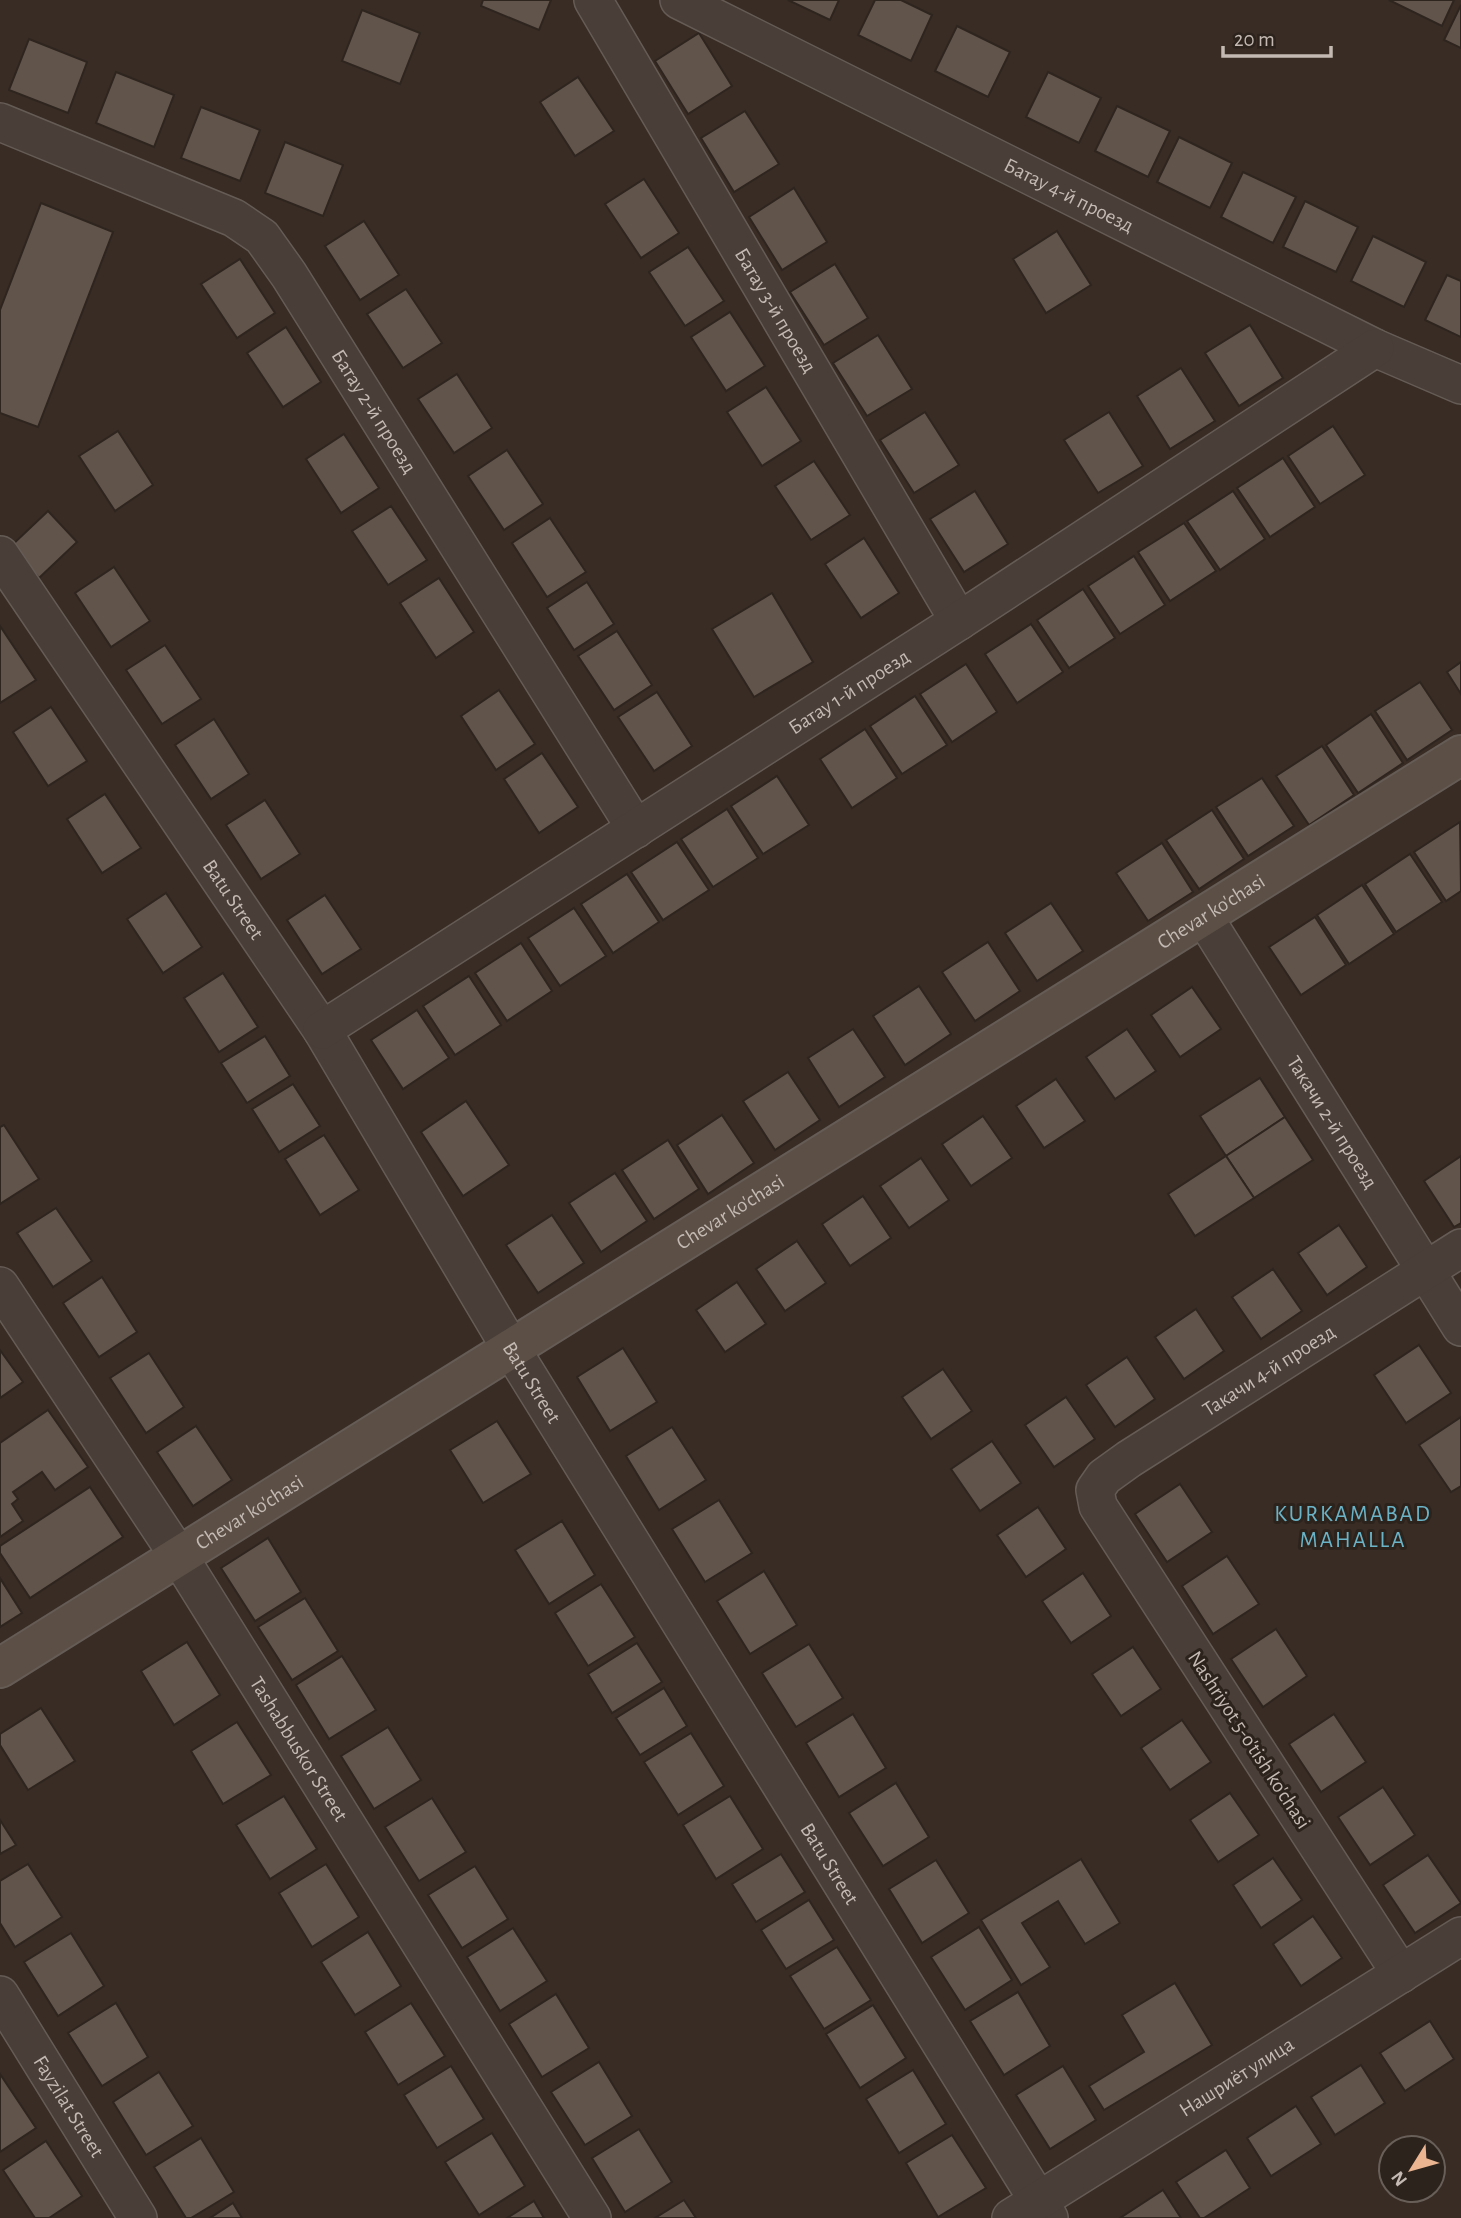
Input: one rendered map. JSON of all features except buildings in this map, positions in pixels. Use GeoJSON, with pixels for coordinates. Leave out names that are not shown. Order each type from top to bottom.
{"type":"FeatureCollection","features":[{"type":"Feature","properties":{"kind":"street","name":"Батау 3-й проезд"},"geometry":{"type":"LineString","coordinates":[[593,0],[959,621]]}},
{"type":"Feature","properties":{"kind":"street","name":"Батау 4-й проезд"},"geometry":{"type":"LineString","coordinates":[[679,0],[1375,348],[1461,386]]}},
{"type":"Feature","properties":{"kind":"street","name":"Батау 2-й проезд"},"geometry":{"type":"LineString","coordinates":[[0,122],[234,218],[261,236],[289,275],[636,829]]}},
{"type":"Feature","properties":{"kind":"street","name":"Батау 1-й проезд"},"geometry":{"type":"LineString","coordinates":[[322,1030],[959,621],[1375,348]]}},
{"type":"Feature","properties":{"kind":"street","name":"Batu Street"},"geometry":{"type":"LineString","coordinates":[[0,555],[322,1030],[510,1347],[1033,2212]]}},
{"type":"Feature","properties":{"kind":"street","name":"Chevar ko'chasi"},"geometry":{"type":"LineString","coordinates":[[0,1668],[1461,755]]}},
{"type":"Feature","properties":{"kind":"street","name":"Такачи 2-й проезд"},"geometry":{"type":"LineString","coordinates":[[1204,917],[1461,1327]]}},
{"type":"Feature","properties":{"kind":"street","name":"Такачи 4-й проезд"},"geometry":{"type":"LineString","coordinates":[[1098,1506],[1095,1490],[1104,1478],[1129,1459],[1461,1248]]}},
{"type":"Feature","properties":{"kind":"street","name":"Tashabbuskor Street"},"geometry":{"type":"LineString","coordinates":[[0,1286],[177,1555],[592,2218]]}},
{"type":"Feature","properties":{"kind":"street","name":"Nashriyot 5-o'tish ko'chasi"},"geometry":{"type":"LineString","coordinates":[[1098,1506],[1401,1975]]}},
{"type":"Feature","properties":{"kind":"street","name":"Нашриёт улица"},"geometry":{"type":"LineString","coordinates":[[1033,2212],[1461,1936]]}},
{"type":"Feature","properties":{"kind":"street","name":"Fayzilat Street"},"geometry":{"type":"LineString","coordinates":[[0,1995],[138,2218]]}},
{"type":"Feature","properties":{"kind":"district","name":"KURKAMABAD MAHALLA"},"geometry":{"type":"Point","coordinates":[1353,1527]}}]}
